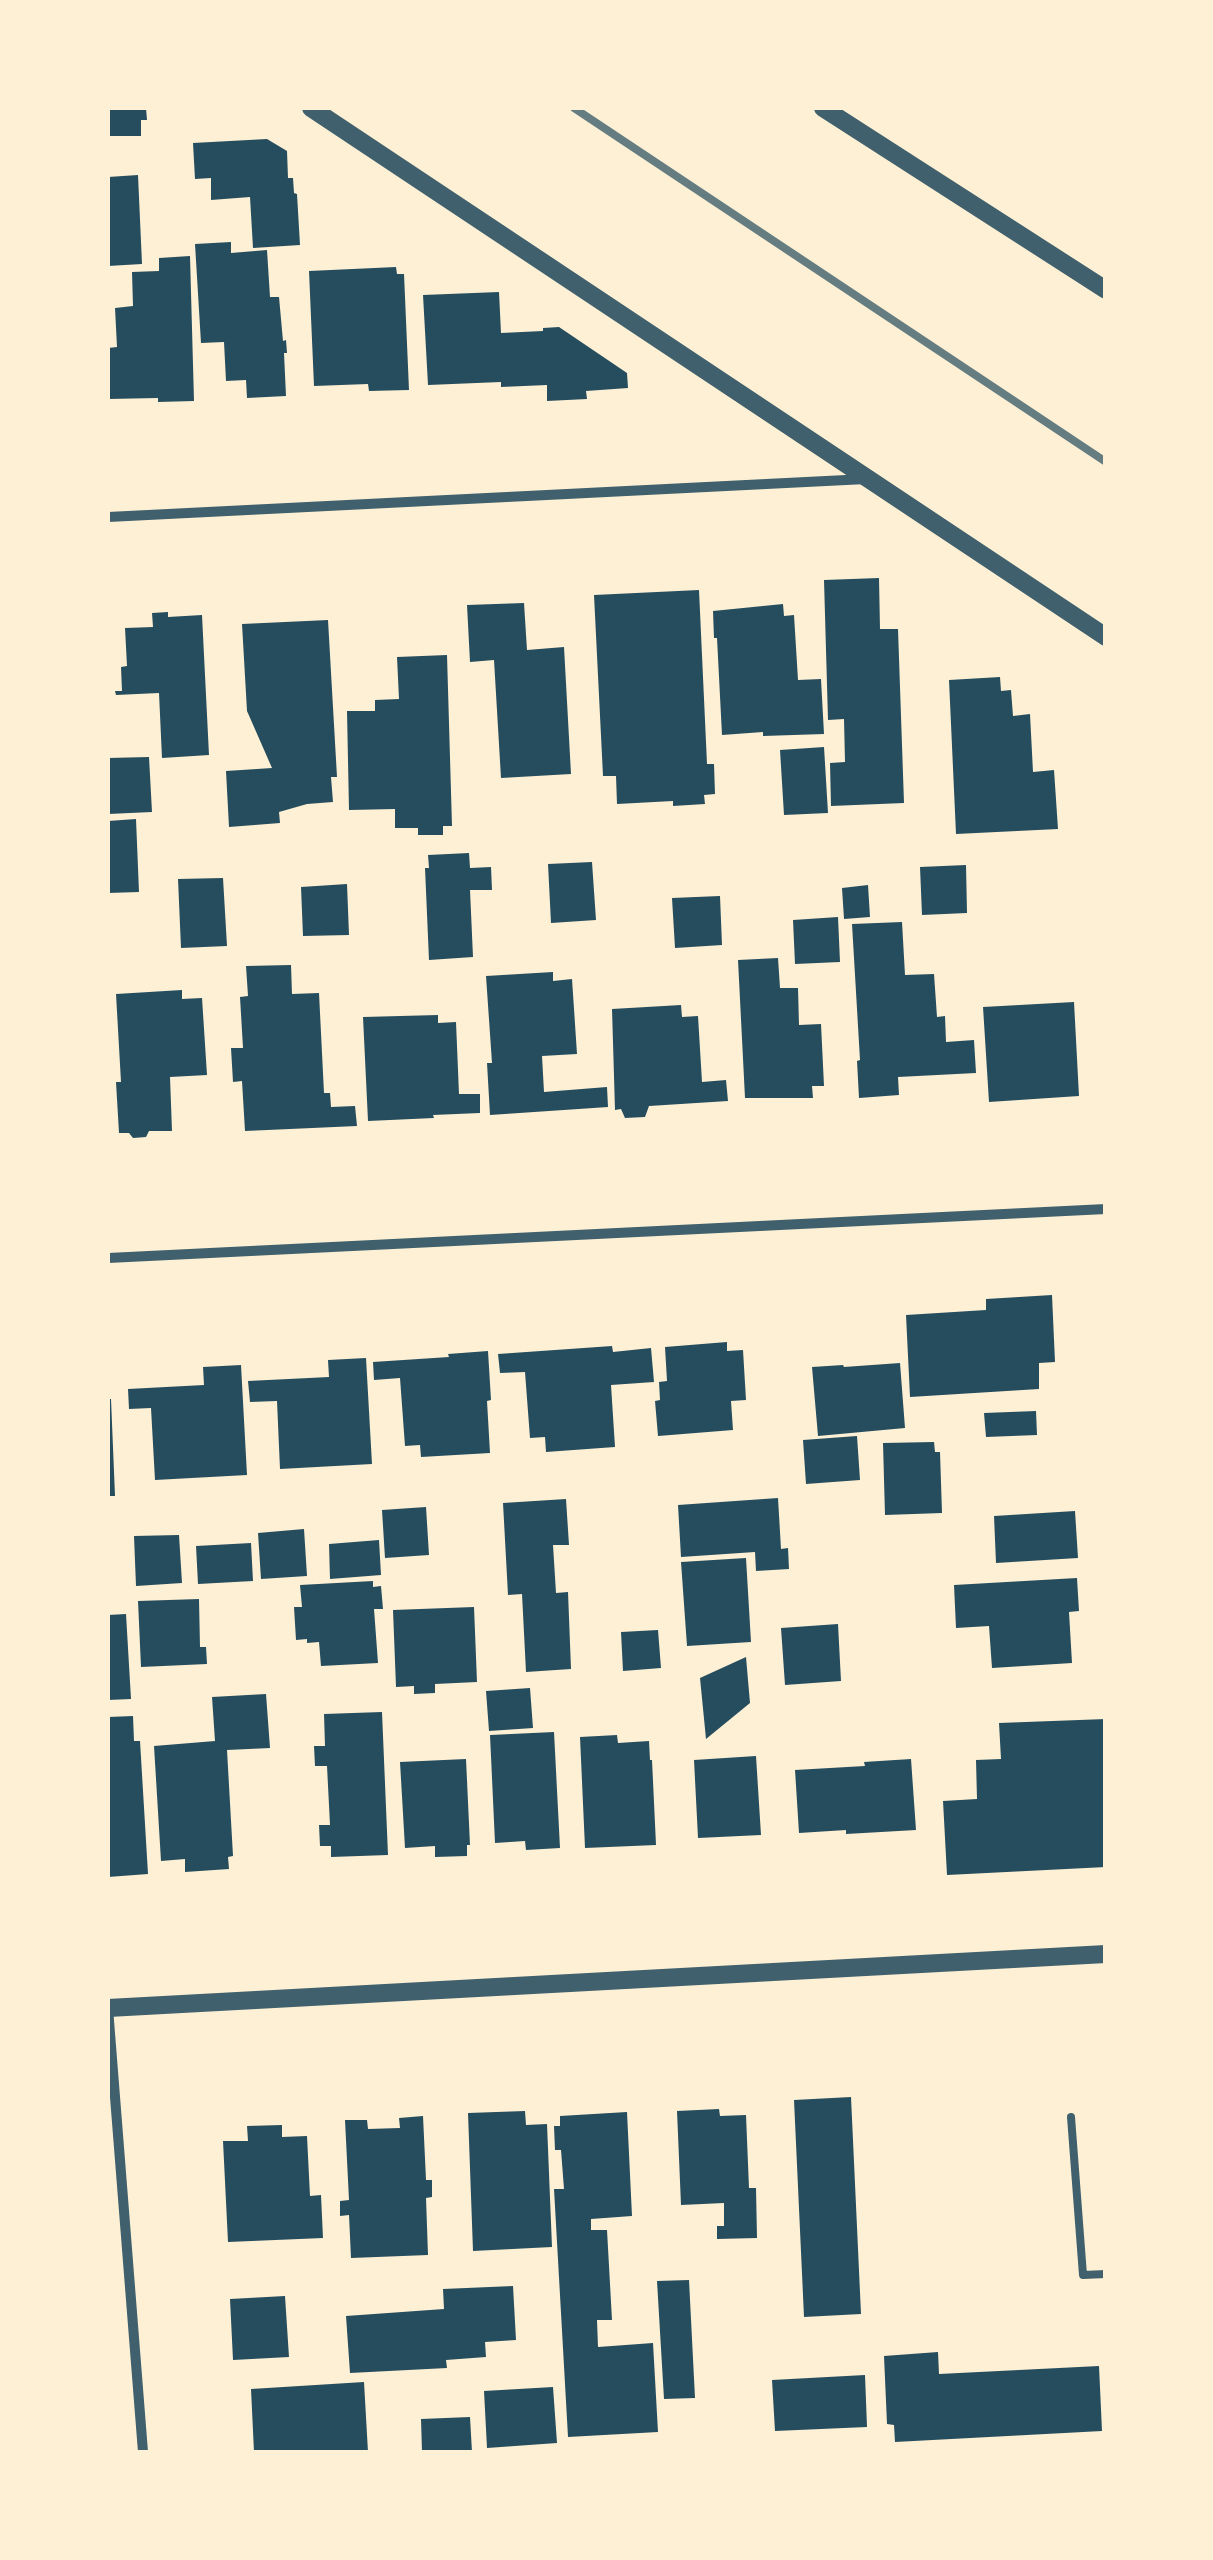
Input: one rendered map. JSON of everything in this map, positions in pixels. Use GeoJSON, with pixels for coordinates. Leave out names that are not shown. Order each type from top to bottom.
{"type":"FeatureCollection","features":[{"type":"Feature","properties":{"kind":"street"},"geometry":{"type":"LineString","coordinates":[[311,108],[1106,636]]}},
{"type":"Feature","properties":{"kind":"street"},"geometry":{"type":"LineString","coordinates":[[823,108],[1106,290]]}},
{"type":"Feature","properties":{"kind":"street"},"geometry":{"type":"LineString","coordinates":[[108,517],[867,479]]}},
{"type":"Feature","properties":{"kind":"street"},"geometry":{"type":"LineString","coordinates":[[108,1258],[1106,1209]]}},
{"type":"Feature","properties":{"kind":"street"},"geometry":{"type":"LineString","coordinates":[[143,2452],[108,2008],[1106,1954]]}},
{"type":"Feature","properties":{"kind":"lane"},"geometry":{"type":"LineString","coordinates":[[1071,2117],[1083,2275],[1106,2274]]}},
{"type":"Feature","properties":{"kind":"building"},"geometry":{"type":"Polygon","coordinates":[[[108,108],[146,108],[147,120],[141,120],[141,136],[108,136],[108,108]]]}},
{"type":"Feature","properties":{"kind":"building"},"geometry":{"type":"Polygon","coordinates":[[[267,139],[287,151],[288,178],[293,178],[297,194],[300,245],[253,248],[250,197],[211,200],[211,178],[195,179],[193,143],[267,139]]]}},
{"type":"Feature","properties":{"kind":"building"},"geometry":{"type":"Polygon","coordinates":[[[138,175],[142,264],[108,266],[108,177],[138,175]]]}},
{"type":"Feature","properties":{"kind":"building"},"geometry":{"type":"Polygon","coordinates":[[[231,242],[231,253],[267,250],[270,297],[279,297],[283,341],[286,340],[286,396],[247,398],[246,380],[226,381],[224,342],[201,343],[195,244],[231,242]]]}},
{"type":"Feature","properties":{"kind":"building"},"geometry":{"type":"Polygon","coordinates":[[[190,256],[194,401],[108,399],[108,348],[117,347],[115,308],[133,306],[132,272],[159,271],[159,258],[190,256]]]}},
{"type":"Feature","properties":{"kind":"building"},"geometry":{"type":"Polygon","coordinates":[[[396,267],[397,274],[404,274],[409,390],[369,391],[368,384],[314,386],[309,271],[396,267]]]}},
{"type":"Feature","properties":{"kind":"building"},"geometry":{"type":"Polygon","coordinates":[[[499,292],[501,333],[559,327],[627,373],[628,388],[586,391],[587,399],[547,401],[547,385],[428,385],[423,295],[499,292]]]}},
{"type":"Feature","properties":{"kind":"building"},"geometry":{"type":"Polygon","coordinates":[[[879,578],[880,629],[898,629],[904,803],[831,806],[830,763],[845,762],[844,719],[828,720],[824,580],[879,578]]]}},
{"type":"Feature","properties":{"kind":"building"},"geometry":{"type":"Polygon","coordinates":[[[699,590],[707,764],[714,764],[715,794],[704,795],[705,804],[617,804],[616,776],[603,776],[594,595],[699,590]]]}},
{"type":"Feature","properties":{"kind":"building"},"geometry":{"type":"Polygon","coordinates":[[[524,603],[527,650],[564,647],[571,774],[501,778],[494,660],[470,662],[467,605],[524,603]]]}},
{"type":"Feature","properties":{"kind":"building"},"geometry":{"type":"Polygon","coordinates":[[[783,604],[784,616],[794,615],[798,680],[821,679],[824,734],[722,735],[713,611],[783,604]]]}},
{"type":"Feature","properties":{"kind":"building"},"geometry":{"type":"Polygon","coordinates":[[[168,612],[168,617],[202,615],[209,755],[162,758],[159,693],[116,695],[115,691],[122,691],[121,667],[127,666],[125,628],[153,627],[152,613],[168,612]]]}},
{"type":"Feature","properties":{"kind":"building"},"geometry":{"type":"Polygon","coordinates":[[[328,620],[337,777],[331,777],[333,802],[279,812],[280,823],[229,827],[226,771],[272,768],[247,711],[242,624],[328,620]]]}},
{"type":"Feature","properties":{"kind":"building"},"geometry":{"type":"Polygon","coordinates":[[[447,655],[452,826],[443,826],[443,835],[418,835],[418,828],[395,828],[395,809],[349,810],[347,711],[375,711],[375,700],[399,699],[397,657],[447,655]]]}},
{"type":"Feature","properties":{"kind":"building"},"geometry":{"type":"Polygon","coordinates":[[[1000,677],[1001,691],[1011,690],[1013,716],[1030,714],[1033,772],[1054,770],[1058,829],[956,834],[949,680],[1000,677]]]}},
{"type":"Feature","properties":{"kind":"building"},"geometry":{"type":"Polygon","coordinates":[[[824,747],[828,813],[784,815],[780,750],[824,747]]]}},
{"type":"Feature","properties":{"kind":"building"},"geometry":{"type":"Polygon","coordinates":[[[149,757],[152,812],[108,814],[108,758],[149,757]]]}},
{"type":"Feature","properties":{"kind":"building"},"geometry":{"type":"Polygon","coordinates":[[[136,819],[139,892],[108,893],[108,821],[136,819]]]}},
{"type":"Feature","properties":{"kind":"building"},"geometry":{"type":"Polygon","coordinates":[[[469,853],[470,868],[491,867],[492,890],[470,890],[473,957],[429,960],[425,868],[429,868],[428,855],[469,853]]]}},
{"type":"Feature","properties":{"kind":"building"},"geometry":{"type":"Polygon","coordinates":[[[592,862],[596,920],[551,923],[548,864],[592,862]]]}},
{"type":"Feature","properties":{"kind":"building"},"geometry":{"type":"Polygon","coordinates":[[[966,865],[967,913],[922,915],[920,867],[966,865]]]}},
{"type":"Feature","properties":{"kind":"building"},"geometry":{"type":"Polygon","coordinates":[[[223,878],[227,946],[181,948],[178,879],[223,878]]]}},
{"type":"Feature","properties":{"kind":"building"},"geometry":{"type":"Polygon","coordinates":[[[347,884],[349,935],[303,936],[301,887],[347,884]]]}},
{"type":"Feature","properties":{"kind":"building"},"geometry":{"type":"Polygon","coordinates":[[[868,885],[870,917],[844,919],[842,888],[868,885]]]}},
{"type":"Feature","properties":{"kind":"building"},"geometry":{"type":"Polygon","coordinates":[[[720,896],[722,945],[675,948],[672,898],[720,896]]]}},
{"type":"Feature","properties":{"kind":"building"},"geometry":{"type":"Polygon","coordinates":[[[838,917],[840,962],[795,964],[793,920],[838,917]]]}},
{"type":"Feature","properties":{"kind":"building"},"geometry":{"type":"Polygon","coordinates":[[[902,922],[905,975],[934,974],[937,1017],[945,1016],[946,1042],[974,1040],[976,1073],[898,1077],[899,1095],[859,1098],[852,924],[902,922]]]}},
{"type":"Feature","properties":{"kind":"building"},"geometry":{"type":"Polygon","coordinates":[[[778,958],[780,988],[798,988],[799,1025],[821,1024],[824,1086],[812,1086],[813,1098],[745,1098],[738,960],[778,958]]]}},
{"type":"Feature","properties":{"kind":"building"},"geometry":{"type":"Polygon","coordinates":[[[291,965],[292,994],[319,993],[324,1093],[330,1093],[331,1107],[355,1106],[357,1126],[245,1131],[242,1081],[233,1082],[231,1048],[243,1048],[240,997],[248,996],[246,966],[291,965]]]}},
{"type":"Feature","properties":{"kind":"building"},"geometry":{"type":"Polygon","coordinates":[[[553,972],[553,981],[572,979],[577,1054],[542,1056],[544,1092],[607,1087],[608,1107],[490,1115],[487,1063],[492,1063],[486,976],[553,972]]]}},
{"type":"Feature","properties":{"kind":"building"},"geometry":{"type":"Polygon","coordinates":[[[182,990],[182,999],[202,998],[207,1075],[170,1077],[172,1131],[149,1131],[146,1137],[133,1138],[129,1133],[119,1133],[116,1082],[121,1082],[116,994],[182,990]]]}},
{"type":"Feature","properties":{"kind":"building"},"geometry":{"type":"Polygon","coordinates":[[[1074,1002],[1079,1096],[989,1102],[983,1007],[1074,1002]]]}},
{"type":"Feature","properties":{"kind":"building"},"geometry":{"type":"Polygon","coordinates":[[[681,1005],[682,1017],[698,1016],[702,1082],[726,1080],[728,1101],[649,1106],[645,1117],[625,1118],[621,1109],[615,1110],[612,1009],[681,1005]]]}},
{"type":"Feature","properties":{"kind":"building"},"geometry":{"type":"Polygon","coordinates":[[[438,1015],[438,1023],[456,1022],[459,1094],[480,1094],[480,1113],[368,1121],[363,1017],[438,1015]]]}},
{"type":"Feature","properties":{"kind":"building"},"geometry":{"type":"Polygon","coordinates":[[[1052,1295],[1055,1362],[1039,1363],[1039,1389],[910,1397],[906,1315],[986,1310],[986,1299],[1052,1295]]]}},
{"type":"Feature","properties":{"kind":"building"},"geometry":{"type":"Polygon","coordinates":[[[727,1342],[727,1351],[743,1350],[746,1400],[731,1401],[733,1430],[658,1436],[655,1401],[660,1400],[659,1382],[667,1381],[665,1347],[727,1342]]]}},
{"type":"Feature","properties":{"kind":"building"},"geometry":{"type":"Polygon","coordinates":[[[612,1346],[613,1352],[651,1348],[654,1382],[611,1385],[615,1447],[546,1452],[545,1437],[530,1438],[525,1372],[500,1373],[498,1354],[612,1346]]]}},
{"type":"Feature","properties":{"kind":"building"},"geometry":{"type":"Polygon","coordinates":[[[488,1351],[490,1453],[421,1457],[420,1445],[405,1446],[400,1378],[374,1380],[373,1362],[488,1351]]]}},
{"type":"Feature","properties":{"kind":"building"},"geometry":{"type":"Polygon","coordinates":[[[366,1358],[372,1464],[280,1469],[277,1401],[250,1402],[248,1381],[329,1377],[328,1360],[366,1358]]]}},
{"type":"Feature","properties":{"kind":"building"},"geometry":{"type":"Polygon","coordinates":[[[900,1363],[905,1428],[818,1436],[812,1367],[900,1363]]]}},
{"type":"Feature","properties":{"kind":"building"},"geometry":{"type":"Polygon","coordinates":[[[241,1365],[247,1475],[155,1480],[151,1408],[129,1409],[128,1389],[204,1385],[203,1367],[241,1365]]]}},
{"type":"Feature","properties":{"kind":"building"},"geometry":{"type":"Polygon","coordinates":[[[111,1399],[115,1496],[108,1496],[111,1399]]]}},
{"type":"Feature","properties":{"kind":"building"},"geometry":{"type":"Polygon","coordinates":[[[1036,1411],[1037,1435],[986,1437],[984,1413],[1036,1411]]]}},
{"type":"Feature","properties":{"kind":"building"},"geometry":{"type":"Polygon","coordinates":[[[857,1436],[860,1480],[806,1484],[803,1440],[857,1436]]]}},
{"type":"Feature","properties":{"kind":"building"},"geometry":{"type":"Polygon","coordinates":[[[934,1442],[935,1452],[940,1452],[942,1513],[885,1515],[883,1443],[934,1442]]]}},
{"type":"Feature","properties":{"kind":"building"},"geometry":{"type":"Polygon","coordinates":[[[778,1498],[781,1549],[788,1548],[789,1569],[756,1571],[755,1552],[681,1557],[678,1505],[778,1498]]]}},
{"type":"Feature","properties":{"kind":"building"},"geometry":{"type":"Polygon","coordinates":[[[566,1499],[569,1545],[553,1545],[556,1593],[568,1592],[571,1669],[526,1672],[522,1594],[508,1595],[503,1503],[566,1499]]]}},
{"type":"Feature","properties":{"kind":"building"},"geometry":{"type":"Polygon","coordinates":[[[426,1507],[429,1555],[385,1558],[382,1510],[426,1507]]]}},
{"type":"Feature","properties":{"kind":"building"},"geometry":{"type":"Polygon","coordinates":[[[1075,1511],[1078,1558],[996,1563],[994,1516],[1075,1511]]]}},
{"type":"Feature","properties":{"kind":"building"},"geometry":{"type":"Polygon","coordinates":[[[304,1529],[307,1576],[261,1579],[258,1533],[304,1529]]]}},
{"type":"Feature","properties":{"kind":"building"},"geometry":{"type":"Polygon","coordinates":[[[179,1535],[182,1583],[136,1586],[134,1536],[179,1535]]]}},
{"type":"Feature","properties":{"kind":"building"},"geometry":{"type":"Polygon","coordinates":[[[379,1540],[381,1575],[330,1579],[329,1544],[379,1540]]]}},
{"type":"Feature","properties":{"kind":"building"},"geometry":{"type":"Polygon","coordinates":[[[251,1543],[253,1581],[198,1584],[196,1546],[251,1543]]]}},
{"type":"Feature","properties":{"kind":"building"},"geometry":{"type":"Polygon","coordinates":[[[746,1558],[751,1642],[687,1646],[681,1562],[746,1558]]]}},
{"type":"Feature","properties":{"kind":"building"},"geometry":{"type":"Polygon","coordinates":[[[1077,1578],[1079,1611],[1069,1612],[1072,1663],[992,1668],[989,1626],[956,1628],[954,1585],[1077,1578]]]}},
{"type":"Feature","properties":{"kind":"building"},"geometry":{"type":"Polygon","coordinates":[[[373,1581],[373,1587],[381,1586],[383,1609],[374,1609],[378,1663],[321,1666],[319,1642],[296,1640],[294,1607],[302,1607],[300,1585],[373,1581]]]}},
{"type":"Feature","properties":{"kind":"building"},"geometry":{"type":"Polygon","coordinates":[[[199,1599],[200,1647],[206,1647],[207,1664],[141,1667],[138,1601],[199,1599]]]}},
{"type":"Feature","properties":{"kind":"building"},"geometry":{"type":"Polygon","coordinates":[[[474,1607],[477,1682],[435,1684],[435,1693],[414,1694],[414,1686],[396,1687],[393,1610],[474,1607]]]}},
{"type":"Feature","properties":{"kind":"building"},"geometry":{"type":"Polygon","coordinates":[[[126,1614],[131,1699],[108,1700],[108,1615],[126,1614]]]}},
{"type":"Feature","properties":{"kind":"building"},"geometry":{"type":"Polygon","coordinates":[[[838,1624],[841,1681],[785,1685],[781,1628],[838,1624]]]}},
{"type":"Feature","properties":{"kind":"building"},"geometry":{"type":"Polygon","coordinates":[[[658,1630],[661,1668],[623,1671],[621,1632],[658,1630]]]}},
{"type":"Feature","properties":{"kind":"building"},"geometry":{"type":"Polygon","coordinates":[[[746,1657],[750,1703],[706,1739],[700,1678],[746,1657]]]}},
{"type":"Feature","properties":{"kind":"building"},"geometry":{"type":"Polygon","coordinates":[[[530,1688],[533,1728],[489,1731],[486,1691],[530,1688]]]}},
{"type":"Feature","properties":{"kind":"building"},"geometry":{"type":"Polygon","coordinates":[[[266,1694],[270,1748],[227,1750],[233,1856],[228,1857],[229,1869],[185,1872],[185,1859],[161,1861],[154,1746],[215,1741],[212,1697],[266,1694]]]}},
{"type":"Feature","properties":{"kind":"building"},"geometry":{"type":"Polygon","coordinates":[[[382,1712],[388,1855],[331,1857],[331,1846],[320,1846],[319,1825],[330,1825],[327,1766],[315,1766],[314,1746],[325,1746],[324,1714],[382,1712]]]}},
{"type":"Feature","properties":{"kind":"building"},"geometry":{"type":"Polygon","coordinates":[[[133,1716],[134,1741],[140,1741],[148,1874],[108,1877],[108,1717],[133,1716]]]}},
{"type":"Feature","properties":{"kind":"building"},"geometry":{"type":"Polygon","coordinates":[[[1106,1719],[1106,1867],[947,1875],[943,1801],[977,1799],[976,1760],[1001,1759],[999,1723],[1106,1719]]]}},
{"type":"Feature","properties":{"kind":"building"},"geometry":{"type":"Polygon","coordinates":[[[554,1732],[560,1848],[526,1850],[525,1841],[495,1843],[490,1735],[554,1732]]]}},
{"type":"Feature","properties":{"kind":"building"},"geometry":{"type":"Polygon","coordinates":[[[617,1735],[618,1743],[649,1741],[656,1845],[585,1848],[580,1737],[617,1735]]]}},
{"type":"Feature","properties":{"kind":"building"},"geometry":{"type":"Polygon","coordinates":[[[756,1756],[761,1835],[698,1838],[694,1760],[756,1756]]]}},
{"type":"Feature","properties":{"kind":"building"},"geometry":{"type":"Polygon","coordinates":[[[466,1759],[470,1845],[467,1856],[435,1857],[435,1846],[405,1848],[400,1762],[466,1759]]]}},
{"type":"Feature","properties":{"kind":"building"},"geometry":{"type":"Polygon","coordinates":[[[911,1759],[916,1830],[799,1833],[795,1770],[911,1759]]]}},
{"type":"Feature","properties":{"kind":"building"},"geometry":{"type":"Polygon","coordinates":[[[851,2097],[861,2314],[804,2317],[794,2100],[851,2097]]]}},
{"type":"Feature","properties":{"kind":"building"},"geometry":{"type":"Polygon","coordinates":[[[719,2109],[720,2116],[746,2115],[749,2188],[756,2188],[757,2238],[717,2239],[717,2226],[724,2226],[724,2203],[681,2205],[677,2111],[719,2109]]]}},
{"type":"Feature","properties":{"kind":"building"},"geometry":{"type":"Polygon","coordinates":[[[525,2111],[526,2125],[547,2124],[552,2247],[473,2251],[468,2113],[525,2111]]]}},
{"type":"Feature","properties":{"kind":"building"},"geometry":{"type":"Polygon","coordinates":[[[627,2112],[632,2216],[591,2219],[591,2230],[607,2230],[612,2320],[597,2320],[598,2347],[653,2343],[658,2432],[568,2437],[554,2189],[564,2189],[561,2150],[555,2150],[554,2126],[560,2126],[560,2116],[627,2112]]]}},
{"type":"Feature","properties":{"kind":"building"},"geometry":{"type":"Polygon","coordinates":[[[423,2116],[426,2180],[432,2180],[432,2197],[426,2198],[428,2255],[351,2258],[349,2215],[340,2216],[340,2201],[349,2200],[345,2120],[367,2120],[368,2129],[400,2128],[399,2118],[423,2116]]]}},
{"type":"Feature","properties":{"kind":"building"},"geometry":{"type":"Polygon","coordinates":[[[282,2125],[282,2137],[307,2136],[310,2196],[321,2195],[323,2238],[228,2242],[223,2141],[248,2141],[247,2126],[282,2125]]]}},
{"type":"Feature","properties":{"kind":"building"},"geometry":{"type":"Polygon","coordinates":[[[689,2280],[695,2398],[664,2399],[657,2281],[689,2280]]]}},
{"type":"Feature","properties":{"kind":"building"},"geometry":{"type":"Polygon","coordinates":[[[513,2286],[516,2340],[485,2342],[486,2357],[446,2360],[447,2368],[350,2373],[346,2316],[444,2309],[443,2289],[513,2286]]]}},
{"type":"Feature","properties":{"kind":"building"},"geometry":{"type":"Polygon","coordinates":[[[285,2296],[289,2357],[233,2360],[230,2299],[285,2296]]]}},
{"type":"Feature","properties":{"kind":"building"},"geometry":{"type":"Polygon","coordinates":[[[938,2352],[939,2374],[1099,2366],[1102,2431],[895,2442],[894,2425],[887,2424],[884,2356],[938,2352]]]}},
{"type":"Feature","properties":{"kind":"building"},"geometry":{"type":"Polygon","coordinates":[[[865,2375],[867,2427],[775,2431],[772,2380],[865,2375]]]}},
{"type":"Feature","properties":{"kind":"building"},"geometry":{"type":"Polygon","coordinates":[[[364,2382],[368,2452],[254,2452],[251,2389],[364,2382]]]}},
{"type":"Feature","properties":{"kind":"building"},"geometry":{"type":"Polygon","coordinates":[[[553,2387],[557,2443],[487,2448],[484,2391],[553,2387]]]}},
{"type":"Feature","properties":{"kind":"building"},"geometry":{"type":"Polygon","coordinates":[[[470,2417],[472,2452],[422,2452],[421,2419],[470,2417]]]}},
{"type":"Feature","properties":{"kind":"railway"},"geometry":{"type":"LineString","coordinates":[[574,108],[1106,462]]}}]}
